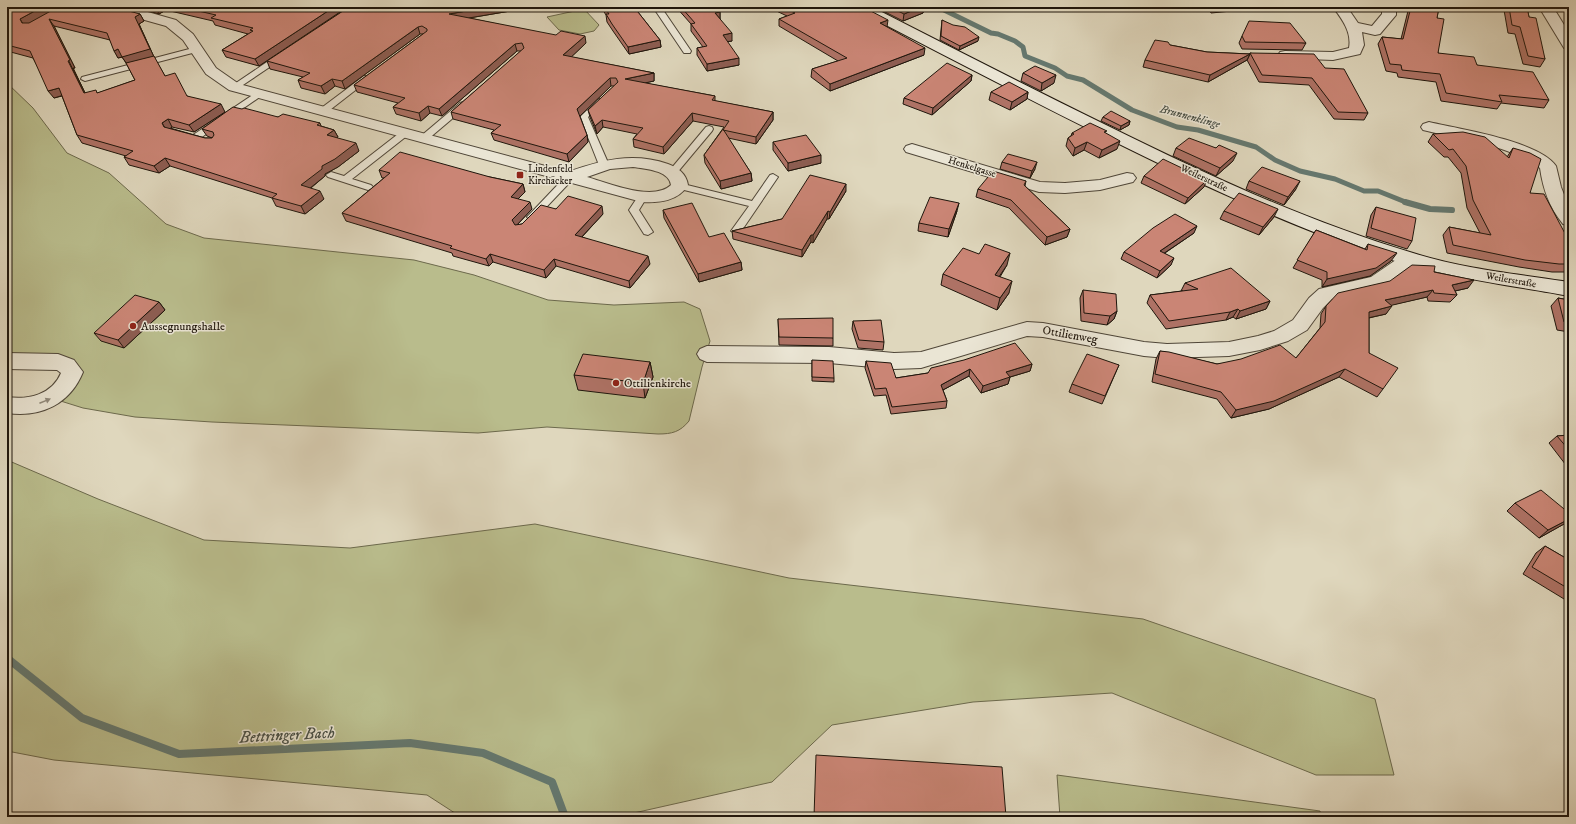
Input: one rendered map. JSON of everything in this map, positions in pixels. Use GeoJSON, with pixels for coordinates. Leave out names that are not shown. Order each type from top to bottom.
{"type":"FeatureCollection","features":[{"type":"Feature","properties":{"kind":"street"},"geometry":{"type":"LineString","coordinates":[[114,7],[171,23],[188,37],[212,71],[234,86],[260,94],[642,197],[660,197],[675,191],[676,179],[632,161],[604,164],[570,177]]}},
{"type":"Feature","properties":{"kind":"street"},"geometry":{"type":"LineString","coordinates":[[146,15],[161,7]]}},
{"type":"Feature","properties":{"kind":"street","name":"Weilerstraße"},"geometry":{"type":"LineString","coordinates":[[862,7],[1060,108],[1245,197],[1320,228],[1410,258],[1471,273],[1569,289]]}},
{"type":"Feature","properties":{"kind":"street"},"geometry":{"type":"LineString","coordinates":[[1271,55],[1333,56],[1355,50],[1357,46],[1353,26],[1340,7]]}},
{"type":"Feature","properties":{"kind":"street"},"geometry":{"type":"LineString","coordinates":[[1353,26],[1375,31],[1389,15],[1390,7]]}},
{"type":"Feature","properties":{"kind":"street"},"geometry":{"type":"LineString","coordinates":[[1546,7],[1569,45]]}},
{"type":"Feature","properties":{"kind":"street"},"geometry":{"type":"LineString","coordinates":[[1429,127],[1501,144],[1541,159],[1548,166],[1555,198],[1569,220]]}},
{"type":"Feature","properties":{"kind":"street","name":"Henkelgasse"},"geometry":{"type":"LineString","coordinates":[[912,149],[1039,187],[1065,188],[1093,185],[1127,178]]}},
{"type":"Feature","properties":{"kind":"street","name":"Ottilienweg"},"geometry":{"type":"LineString","coordinates":[[707,354],[829,355],[894,361],[921,360],[1028,329],[1043,330],[1144,349],[1168,351],[1229,349],[1260,343],[1280,336],[1300,325],[1316,303],[1326,294],[1377,282],[1410,258]]}},
{"type":"Feature","properties":{"kind":"street"},"geometry":{"type":"LineString","coordinates":[[7,361],[58,362],[67,365],[72,372],[70,380],[51,398],[19,407],[7,405]]}},
{"type":"Feature","properties":{"kind":"lane"},"geometry":{"type":"LineString","coordinates":[[657,7],[687,51]]}},
{"type":"Feature","properties":{"kind":"lane"},"geometry":{"type":"LineString","coordinates":[[85,79],[197,49]]}},
{"type":"Feature","properties":{"kind":"lane"},"geometry":{"type":"LineString","coordinates":[[234,86],[286,53]]}},
{"type":"Feature","properties":{"kind":"lane"},"geometry":{"type":"LineString","coordinates":[[323,111],[373,74]]}},
{"type":"Feature","properties":{"kind":"lane"},"geometry":{"type":"LineString","coordinates":[[604,164],[584,117],[609,93]]}},
{"type":"Feature","properties":{"kind":"lane"},"geometry":{"type":"LineString","coordinates":[[207,141],[193,137],[260,94]]}},
{"type":"Feature","properties":{"kind":"lane"},"geometry":{"type":"LineString","coordinates":[[424,138],[470,99]]}},
{"type":"Feature","properties":{"kind":"lane"},"geometry":{"type":"LineString","coordinates":[[709,129],[676,179],[754,204]]}},
{"type":"Feature","properties":{"kind":"lane"},"geometry":{"type":"LineString","coordinates":[[345,180],[405,133]]}},
{"type":"Feature","properties":{"kind":"lane"},"geometry":{"type":"LineString","coordinates":[[331,175],[368,187]]}},
{"type":"Feature","properties":{"kind":"lane"},"geometry":{"type":"LineString","coordinates":[[525,224],[570,177]]}},
{"type":"Feature","properties":{"kind":"lane"},"geometry":{"type":"LineString","coordinates":[[736,231],[773,177]]}},
{"type":"Feature","properties":{"kind":"lane"},"geometry":{"type":"LineString","coordinates":[[642,197],[634,210],[648,232]]}},
{"type":"Feature","properties":{"kind":"green space"},"geometry":{"type":"Polygon","coordinates":[[[584,9],[599,25],[594,31],[580,34],[559,30],[547,17],[584,9]]]}},
{"type":"Feature","properties":{"kind":"green space"},"geometry":{"type":"Polygon","coordinates":[[[7,83],[33,108],[67,153],[109,173],[166,224],[204,238],[414,260],[474,275],[548,300],[614,305],[684,302],[700,309],[710,341],[689,421],[679,430],[672,433],[663,434],[547,427],[478,433],[212,422],[135,417],[83,408],[51,398],[72,372],[7,361],[7,83]]]}},
{"type":"Feature","properties":{"kind":"green space"},"geometry":{"type":"Polygon","coordinates":[[[7,460],[98,499],[204,540],[350,548],[535,524],[789,578],[1143,619],[1375,699],[1394,775],[1316,775],[1112,693],[973,702],[832,725],[772,782],[616,817],[461,817],[427,795],[54,760],[7,751],[7,460]]]}},
{"type":"Feature","properties":{"kind":"green space"},"geometry":{"type":"Polygon","coordinates":[[[1057,775],[1320,811],[1321,817],[1060,817],[1057,775]]]}},
{"type":"Feature","properties":{"kind":"building"},"geometry":{"type":"Polygon","coordinates":[[[7,7],[42,7],[20,19],[22,23],[29,23],[58,7],[114,7],[140,14],[135,17],[150,49],[122,57],[118,49],[114,51],[107,33],[49,19],[70,60],[68,61],[84,93],[96,90],[97,93],[135,80],[126,63],[154,56],[165,76],[175,73],[187,96],[221,104],[189,125],[168,119],[162,123],[164,127],[205,138],[212,138],[214,135],[213,132],[202,129],[233,107],[244,108],[278,117],[283,114],[320,123],[317,125],[334,130],[327,135],[356,143],[335,159],[322,166],[322,169],[301,185],[320,191],[301,206],[272,198],[277,194],[165,158],[154,166],[124,157],[133,151],[77,135],[59,88],[48,91],[30,51],[7,45],[7,7]]]}},
{"type":"Feature","properties":{"kind":"building"},"geometry":{"type":"Polygon","coordinates":[[[181,7],[334,7],[255,59],[222,50],[253,31],[250,30],[253,28],[211,18],[216,15],[181,7]]]}},
{"type":"Feature","properties":{"kind":"building"},"geometry":{"type":"Polygon","coordinates":[[[349,7],[490,7],[449,14],[556,35],[561,31],[585,36],[563,55],[654,73],[625,79],[715,96],[712,100],[773,112],[756,137],[723,130],[729,121],[692,113],[663,147],[633,139],[643,128],[602,120],[595,126],[588,110],[618,82],[616,78],[610,78],[577,109],[587,135],[567,154],[491,133],[501,125],[451,112],[524,48],[522,43],[515,44],[439,109],[428,106],[419,113],[393,107],[405,98],[354,85],[427,31],[427,29],[422,26],[418,27],[342,81],[332,79],[321,86],[298,80],[310,73],[267,61],[349,7]]]}},
{"type":"Feature","properties":{"kind":"building"},"geometry":{"type":"Polygon","coordinates":[[[604,7],[634,7],[660,40],[628,47],[606,14],[609,14],[604,7]]]}},
{"type":"Feature","properties":{"kind":"building"},"geometry":{"type":"Polygon","coordinates":[[[681,7],[715,7],[720,12],[715,13],[732,33],[723,35],[739,58],[707,64],[697,48],[707,46],[691,24],[695,23],[681,7]]]}},
{"type":"Feature","properties":{"kind":"building"},"geometry":{"type":"Polygon","coordinates":[[[783,7],[863,7],[888,20],[880,23],[925,48],[830,84],[812,69],[847,58],[779,19],[795,13],[783,7]]]}},
{"type":"Feature","properties":{"kind":"building"},"geometry":{"type":"Polygon","coordinates":[[[890,7],[921,7],[904,14],[890,7]]]}},
{"type":"Feature","properties":{"kind":"building"},"geometry":{"type":"Polygon","coordinates":[[[1411,7],[1439,7],[1437,18],[1444,19],[1438,53],[1474,57],[1477,65],[1533,72],[1549,100],[1499,95],[1502,102],[1446,93],[1440,74],[1402,70],[1401,65],[1390,64],[1382,37],[1403,39],[1411,7]]]}},
{"type":"Feature","properties":{"kind":"building"},"geometry":{"type":"Polygon","coordinates":[[[1509,7],[1527,7],[1529,17],[1536,18],[1545,59],[1528,56],[1520,27],[1512,25],[1509,7]]]}},
{"type":"Feature","properties":{"kind":"building"},"geometry":{"type":"Polygon","coordinates":[[[942,20],[953,25],[965,27],[979,37],[960,46],[941,36],[942,20]]]}},
{"type":"Feature","properties":{"kind":"building"},"geometry":{"type":"Polygon","coordinates":[[[1249,21],[1290,23],[1306,43],[1245,42],[1242,36],[1249,21]]]}},
{"type":"Feature","properties":{"kind":"building"},"geometry":{"type":"Polygon","coordinates":[[[1155,40],[1168,42],[1170,45],[1207,52],[1250,54],[1210,75],[1145,60],[1155,40]]]}},
{"type":"Feature","properties":{"kind":"building"},"geometry":{"type":"Polygon","coordinates":[[[1250,53],[1314,54],[1325,68],[1344,69],[1368,113],[1338,112],[1312,78],[1262,75],[1250,53]]]}},
{"type":"Feature","properties":{"kind":"building"},"geometry":{"type":"Polygon","coordinates":[[[947,63],[972,75],[933,108],[904,98],[947,63]]]}},
{"type":"Feature","properties":{"kind":"building"},"geometry":{"type":"Polygon","coordinates":[[[1035,66],[1056,75],[1042,83],[1023,73],[1035,66]]]}},
{"type":"Feature","properties":{"kind":"building"},"geometry":{"type":"Polygon","coordinates":[[[1009,82],[1028,92],[1012,102],[991,92],[1009,82]]]}},
{"type":"Feature","properties":{"kind":"building"},"geometry":{"type":"Polygon","coordinates":[[[1111,111],[1130,121],[1121,126],[1103,117],[1111,111]]]}},
{"type":"Feature","properties":{"kind":"building"},"geometry":{"type":"Polygon","coordinates":[[[1090,123],[1107,131],[1104,132],[1120,141],[1102,150],[1087,142],[1075,148],[1068,138],[1074,134],[1072,133],[1090,123]]]}},
{"type":"Feature","properties":{"kind":"building"},"geometry":{"type":"Polygon","coordinates":[[[723,129],[751,173],[720,181],[704,155],[723,129]]]}},
{"type":"Feature","properties":{"kind":"building"},"geometry":{"type":"Polygon","coordinates":[[[1463,132],[1485,137],[1509,158],[1513,148],[1530,153],[1541,159],[1530,193],[1544,194],[1569,241],[1569,264],[1525,260],[1453,245],[1449,227],[1491,235],[1473,200],[1466,166],[1453,149],[1449,150],[1433,134],[1463,132]]]}},
{"type":"Feature","properties":{"kind":"building"},"geometry":{"type":"Polygon","coordinates":[[[806,135],[821,155],[788,163],[773,142],[806,135]]]}},
{"type":"Feature","properties":{"kind":"building"},"geometry":{"type":"Polygon","coordinates":[[[1189,138],[1216,148],[1219,145],[1237,153],[1220,168],[1176,148],[1189,138]]]}},
{"type":"Feature","properties":{"kind":"building"},"geometry":{"type":"Polygon","coordinates":[[[400,152],[490,177],[523,184],[511,197],[530,202],[512,220],[515,225],[522,224],[541,205],[556,209],[568,196],[602,206],[575,235],[648,256],[629,281],[554,259],[544,270],[490,254],[486,259],[450,248],[452,246],[342,213],[390,173],[379,170],[400,152]]]}},
{"type":"Feature","properties":{"kind":"building"},"geometry":{"type":"Polygon","coordinates":[[[1008,154],[1037,162],[1032,171],[1002,162],[1008,154]]]}},
{"type":"Feature","properties":{"kind":"building"},"geometry":{"type":"Polygon","coordinates":[[[1163,159],[1207,180],[1188,198],[1144,176],[1163,159]]]}},
{"type":"Feature","properties":{"kind":"building"},"geometry":{"type":"Polygon","coordinates":[[[1262,167],[1300,181],[1288,197],[1249,181],[1262,167]]]}},
{"type":"Feature","properties":{"kind":"building"},"geometry":{"type":"Polygon","coordinates":[[[993,171],[1026,181],[1024,185],[1070,229],[1047,237],[1011,200],[978,189],[993,171]]]}},
{"type":"Feature","properties":{"kind":"building"},"geometry":{"type":"Polygon","coordinates":[[[810,175],[846,184],[830,212],[828,211],[802,250],[732,231],[782,219],[810,175]]]}},
{"type":"Feature","properties":{"kind":"building"},"geometry":{"type":"Polygon","coordinates":[[[1239,193],[1278,209],[1263,227],[1224,211],[1239,193]]]}},
{"type":"Feature","properties":{"kind":"building"},"geometry":{"type":"Polygon","coordinates":[[[930,197],[959,203],[949,229],[919,223],[930,197]]]}},
{"type":"Feature","properties":{"kind":"building"},"geometry":{"type":"Polygon","coordinates":[[[692,203],[709,237],[724,233],[741,262],[698,274],[663,210],[692,203]]]}},
{"type":"Feature","properties":{"kind":"building"},"geometry":{"type":"Polygon","coordinates":[[[1376,207],[1416,218],[1412,241],[1371,228],[1376,207]]]}},
{"type":"Feature","properties":{"kind":"building"},"geometry":{"type":"Polygon","coordinates":[[[1175,214],[1197,226],[1160,251],[1174,258],[1160,271],[1124,252],[1153,228],[1175,214]]]}},
{"type":"Feature","properties":{"kind":"building"},"geometry":{"type":"Polygon","coordinates":[[[1316,230],[1367,250],[1368,244],[1397,253],[1376,268],[1327,279],[1327,272],[1297,260],[1316,230]]]}},
{"type":"Feature","properties":{"kind":"building"},"geometry":{"type":"Polygon","coordinates":[[[985,244],[1010,253],[995,275],[1012,281],[1000,298],[943,274],[963,248],[979,254],[985,244]]]}},
{"type":"Feature","properties":{"kind":"building"},"geometry":{"type":"Polygon","coordinates":[[[1412,265],[1435,266],[1434,272],[1474,280],[1452,285],[1457,295],[1434,293],[1433,290],[1385,300],[1392,306],[1369,312],[1369,353],[1398,368],[1383,389],[1345,369],[1274,401],[1236,410],[1221,392],[1155,374],[1160,351],[1217,364],[1241,359],[1280,345],[1296,358],[1325,322],[1326,306],[1338,293],[1390,281],[1412,265]]]}},
{"type":"Feature","properties":{"kind":"building"},"geometry":{"type":"Polygon","coordinates":[[[1231,268],[1270,301],[1240,311],[1238,309],[1230,312],[1169,321],[1150,295],[1198,289],[1185,283],[1231,268]]]}},
{"type":"Feature","properties":{"kind":"building"},"geometry":{"type":"Polygon","coordinates":[[[1083,290],[1116,294],[1117,311],[1110,316],[1084,313],[1083,290]]]}},
{"type":"Feature","properties":{"kind":"building"},"geometry":{"type":"Polygon","coordinates":[[[135,295],[159,302],[118,340],[94,333],[135,295]]]}},
{"type":"Feature","properties":{"kind":"building"},"geometry":{"type":"Polygon","coordinates":[[[1558,298],[1569,300],[1569,323],[1564,322],[1558,298]]]}},
{"type":"Feature","properties":{"kind":"building"},"geometry":{"type":"Polygon","coordinates":[[[833,318],[833,338],[779,337],[778,319],[833,318]]]}},
{"type":"Feature","properties":{"kind":"building"},"geometry":{"type":"Polygon","coordinates":[[[881,320],[884,342],[859,340],[853,321],[881,320]]]}},
{"type":"Feature","properties":{"kind":"building"},"geometry":{"type":"Polygon","coordinates":[[[1015,343],[1032,364],[1006,372],[1010,377],[983,386],[970,369],[941,385],[947,401],[892,407],[886,388],[875,389],[866,361],[891,363],[896,378],[928,373],[931,368],[964,360],[1015,343]]]}},
{"type":"Feature","properties":{"kind":"building"},"geometry":{"type":"Polygon","coordinates":[[[583,354],[650,362],[643,383],[574,375],[583,354]]]}},
{"type":"Feature","properties":{"kind":"building"},"geometry":{"type":"Polygon","coordinates":[[[1087,354],[1119,365],[1105,396],[1072,384],[1087,354]]]}},
{"type":"Feature","properties":{"kind":"building"},"geometry":{"type":"Polygon","coordinates":[[[812,360],[833,361],[834,378],[812,377],[812,360]]]}},
{"type":"Feature","properties":{"kind":"building"},"geometry":{"type":"Polygon","coordinates":[[[1569,435],[1569,450],[1557,436],[1569,435]]]}},
{"type":"Feature","properties":{"kind":"building"},"geometry":{"type":"Polygon","coordinates":[[[1541,490],[1569,513],[1569,519],[1548,530],[1515,503],[1541,490]]]}},
{"type":"Feature","properties":{"kind":"building"},"geometry":{"type":"Polygon","coordinates":[[[1545,546],[1569,560],[1569,589],[1532,567],[1545,546]]]}},
{"type":"Feature","properties":{"kind":"building"},"geometry":{"type":"Polygon","coordinates":[[[816,755],[1002,767],[1006,817],[814,817],[816,755]]]}},
{"type":"Feature","properties":{"kind":"building"},"geometry":{"type":"Polygon","coordinates":[[[7,811],[20,815],[18,817],[7,817],[7,811]]]}},
{"type":"Feature","properties":{"kind":"waterway","name":"Brunnenklinge"},"geometry":{"type":"LineString","coordinates":[[942,7],[942,9],[991,33],[998,34],[1015,41],[1023,47],[1025,56],[1055,68],[1067,76],[1083,80],[1132,110],[1177,127],[1198,130],[1256,147],[1275,160],[1300,171],[1335,179],[1364,191],[1378,191],[1407,202]]}},
{"type":"Feature","properties":{"kind":"waterway","name":"Brunnenklinge"},"geometry":{"type":"LineString","coordinates":[[1407,202],[1430,209],[1452,210]]}},
{"type":"Feature","properties":{"kind":"waterway","name":"Bettringer Bach"},"geometry":{"type":"LineString","coordinates":[[7,658],[82,718],[179,754],[410,743],[483,753],[552,782],[565,817]]}},
{"type":"Feature","properties":{"kind":"place","name":"Lindenfeld Kirchäcker"},"geometry":{"type":"Point","coordinates":[520,175]}},
{"type":"Feature","properties":{"kind":"place","name":"Aussegnungshalle"},"geometry":{"type":"Point","coordinates":[133,326]}},
{"type":"Feature","properties":{"kind":"place","name":"Ottilienkirche"},"geometry":{"type":"Point","coordinates":[616,383]}}]}
